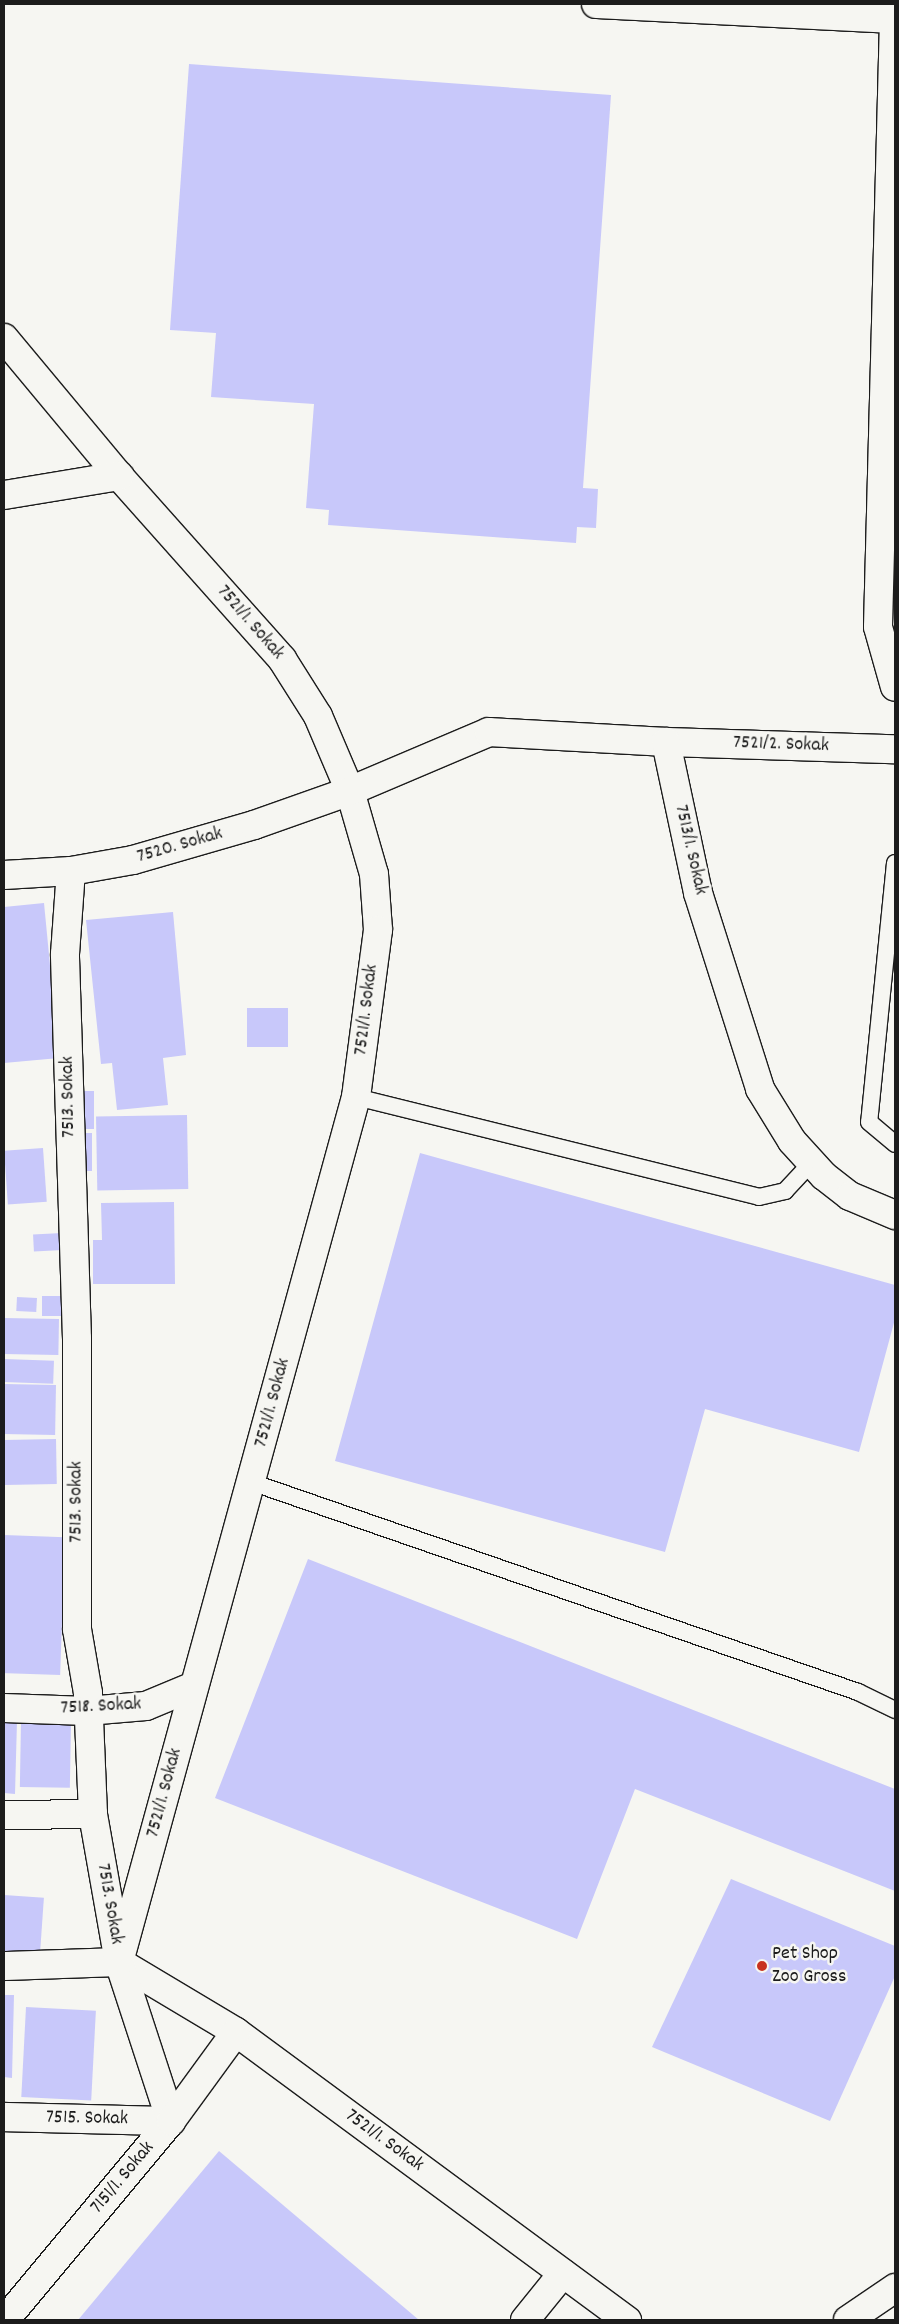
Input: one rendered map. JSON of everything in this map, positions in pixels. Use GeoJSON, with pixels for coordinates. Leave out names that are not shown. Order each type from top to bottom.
{"type":"FeatureCollection","features":[{"type":"Feature","properties":{"kind":"street"},"geometry":{"type":"LineString","coordinates":[[596,4],[895,19],[878,627],[895,687]]}},
{"type":"Feature","properties":{"kind":"street","name":"7521/1. Sokak"},"geometry":{"type":"LineString","coordinates":[[4,338],[119,476],[282,660],[318,716],[350,791],[374,874],[378,930],[356,1097],[119,1962],[236,2032],[627,2320]]}},
{"type":"Feature","properties":{"kind":"street"},"geometry":{"type":"LineString","coordinates":[[4,495],[119,476]]}},
{"type":"Feature","properties":{"kind":"street"},"geometry":{"type":"LineString","coordinates":[[350,791],[489,732],[666,742]]}},
{"type":"Feature","properties":{"kind":"street","name":"7521/2. Sokak"},"geometry":{"type":"LineString","coordinates":[[666,742],[895,749]]}},
{"type":"Feature","properties":{"kind":"street","name":"7513/1. Sokak"},"geometry":{"type":"LineString","coordinates":[[666,742],[698,893],[760,1089],[792,1141],[812,1162],[850,1196],[895,1215]]}},
{"type":"Feature","properties":{"kind":"street","name":"7520. Sokak"},"geometry":{"type":"LineString","coordinates":[[4,875],[71,871],[152,854],[254,825],[350,791]]}},
{"type":"Feature","properties":{"kind":"street","name":"7513. Sokak"},"geometry":{"type":"LineString","coordinates":[[71,871],[65,954],[76,1339],[77,1629],[88,1693],[87,1711],[94,1814],[119,1962],[170,2121]]}},
{"type":"Feature","properties":{"kind":"street","name":"7518. Sokak"},"geometry":{"type":"LineString","coordinates":[[4,1708],[87,1711],[146,1706],[194,1686]]}},
{"type":"Feature","properties":{"kind":"street"},"geometry":{"type":"LineString","coordinates":[[4,1815],[94,1814]]}},
{"type":"Feature","properties":{"kind":"street"},"geometry":{"type":"LineString","coordinates":[[4,1966],[119,1962]]}},
{"type":"Feature","properties":{"kind":"street","name":"7151/1. Sokak"},"geometry":{"type":"LineString","coordinates":[[5,2320],[170,2121],[236,2032]]}},
{"type":"Feature","properties":{"kind":"street","name":"7515. Sokak"},"geometry":{"type":"LineString","coordinates":[[4,2117],[170,2121]]}},
{"type":"Feature","properties":{"kind":"street"},"geometry":{"type":"LineString","coordinates":[[525,2320],[563,2273]]}},
{"type":"Feature","properties":{"kind":"street"},"geometry":{"type":"LineString","coordinates":[[848,2320],[895,2288]]}},
{"type":"Feature","properties":{"kind":"lane"},"geometry":{"type":"LineString","coordinates":[[895,863],[869,1122],[895,1144]]}},
{"type":"Feature","properties":{"kind":"lane"},"geometry":{"type":"LineString","coordinates":[[356,1097],[759,1197],[785,1191],[812,1162]]}},
{"type":"Feature","properties":{"kind":"lane"},"geometry":{"type":"LineString","coordinates":[[251,1482],[858,1692],[895,1710]]}},
{"type":"Feature","properties":{"kind":"building"},"geometry":{"type":"Polygon","coordinates":[[[189,64],[611,95],[583,488],[598,489],[596,528],[577,527],[576,543],[328,525],[329,510],[306,508],[314,404],[211,397],[216,333],[170,330],[189,64]]]}},
{"type":"Feature","properties":{"kind":"building"},"geometry":{"type":"Polygon","coordinates":[[[44,903],[59,1058],[4,1063],[4,907],[44,903]]]}},
{"type":"Feature","properties":{"kind":"building"},"geometry":{"type":"Polygon","coordinates":[[[173,912],[186,1055],[163,1058],[168,1105],[117,1110],[112,1063],[101,1064],[86,920],[173,912]]]}},
{"type":"Feature","properties":{"kind":"building"},"geometry":{"type":"Polygon","coordinates":[[[247,1008],[288,1008],[288,1047],[247,1047],[247,1008]]]}},
{"type":"Feature","properties":{"kind":"building"},"geometry":{"type":"Polygon","coordinates":[[[79,1091],[94,1091],[94,1129],[79,1129],[79,1091]]]}},
{"type":"Feature","properties":{"kind":"building"},"geometry":{"type":"Polygon","coordinates":[[[187,1115],[188,1189],[97,1191],[96,1117],[187,1115]]]}},
{"type":"Feature","properties":{"kind":"building"},"geometry":{"type":"Polygon","coordinates":[[[77,1133],[92,1133],[92,1171],[77,1171],[77,1133]]]}},
{"type":"Feature","properties":{"kind":"building"},"geometry":{"type":"Polygon","coordinates":[[[43,1148],[47,1202],[8,1205],[4,1151],[43,1148]]]}},
{"type":"Feature","properties":{"kind":"building"},"geometry":{"type":"Polygon","coordinates":[[[420,1153],[895,1285],[895,1319],[859,1452],[705,1409],[665,1552],[335,1461],[420,1153]]]}},
{"type":"Feature","properties":{"kind":"building"},"geometry":{"type":"Polygon","coordinates":[[[174,1202],[175,1284],[93,1284],[93,1240],[102,1240],[101,1203],[174,1202]]]}},
{"type":"Feature","properties":{"kind":"building"},"geometry":{"type":"Polygon","coordinates":[[[62,1233],[63,1250],[34,1251],[33,1235],[62,1233]]]}},
{"type":"Feature","properties":{"kind":"building"},"geometry":{"type":"Polygon","coordinates":[[[42,1296],[64,1296],[64,1316],[42,1316],[42,1296]]]}},
{"type":"Feature","properties":{"kind":"building"},"geometry":{"type":"Polygon","coordinates":[[[17,1297],[37,1298],[36,1312],[16,1311],[17,1297]]]}},
{"type":"Feature","properties":{"kind":"building"},"geometry":{"type":"Polygon","coordinates":[[[4,1318],[59,1319],[58,1355],[4,1354],[4,1318]]]}},
{"type":"Feature","properties":{"kind":"building"},"geometry":{"type":"Polygon","coordinates":[[[4,1359],[54,1361],[53,1384],[4,1382],[4,1359]]]}},
{"type":"Feature","properties":{"kind":"building"},"geometry":{"type":"Polygon","coordinates":[[[4,1384],[56,1385],[55,1435],[4,1434],[4,1384]]]}},
{"type":"Feature","properties":{"kind":"building"},"geometry":{"type":"Polygon","coordinates":[[[56,1439],[57,1484],[5,1485],[4,1440],[56,1439]]]}},
{"type":"Feature","properties":{"kind":"building"},"geometry":{"type":"Polygon","coordinates":[[[4,1535],[65,1537],[60,1675],[4,1673],[4,1535]]]}},
{"type":"Feature","properties":{"kind":"building"},"geometry":{"type":"Polygon","coordinates":[[[308,1559],[895,1789],[895,1891],[635,1789],[577,1939],[215,1798],[308,1559]]]}},
{"type":"Feature","properties":{"kind":"building"},"geometry":{"type":"Polygon","coordinates":[[[4,1720],[17,1721],[15,1794],[4,1793],[4,1720]]]}},
{"type":"Feature","properties":{"kind":"building"},"geometry":{"type":"Polygon","coordinates":[[[21,1721],[71,1722],[70,1788],[20,1787],[21,1721]]]}},
{"type":"Feature","properties":{"kind":"building"},"geometry":{"type":"Polygon","coordinates":[[[731,1879],[895,1946],[895,1976],[830,2121],[652,2047],[731,1879]]]}},
{"type":"Feature","properties":{"kind":"building"},"geometry":{"type":"Polygon","coordinates":[[[4,1895],[44,1898],[40,1959],[4,1956],[4,1895]]]}},
{"type":"Feature","properties":{"kind":"building"},"geometry":{"type":"Polygon","coordinates":[[[4,1995],[14,1995],[12,2078],[4,2077],[4,1995]]]}},
{"type":"Feature","properties":{"kind":"building"},"geometry":{"type":"Polygon","coordinates":[[[26,2007],[96,2011],[91,2101],[21,2097],[26,2007]]]}},
{"type":"Feature","properties":{"kind":"building"},"geometry":{"type":"Polygon","coordinates":[[[219,2151],[419,2320],[78,2320],[219,2151]]]}},
{"type":"Feature","properties":{"kind":"place","name":"Pet Shop Zoo Gross"},"geometry":{"type":"Point","coordinates":[762,1966]}}]}
